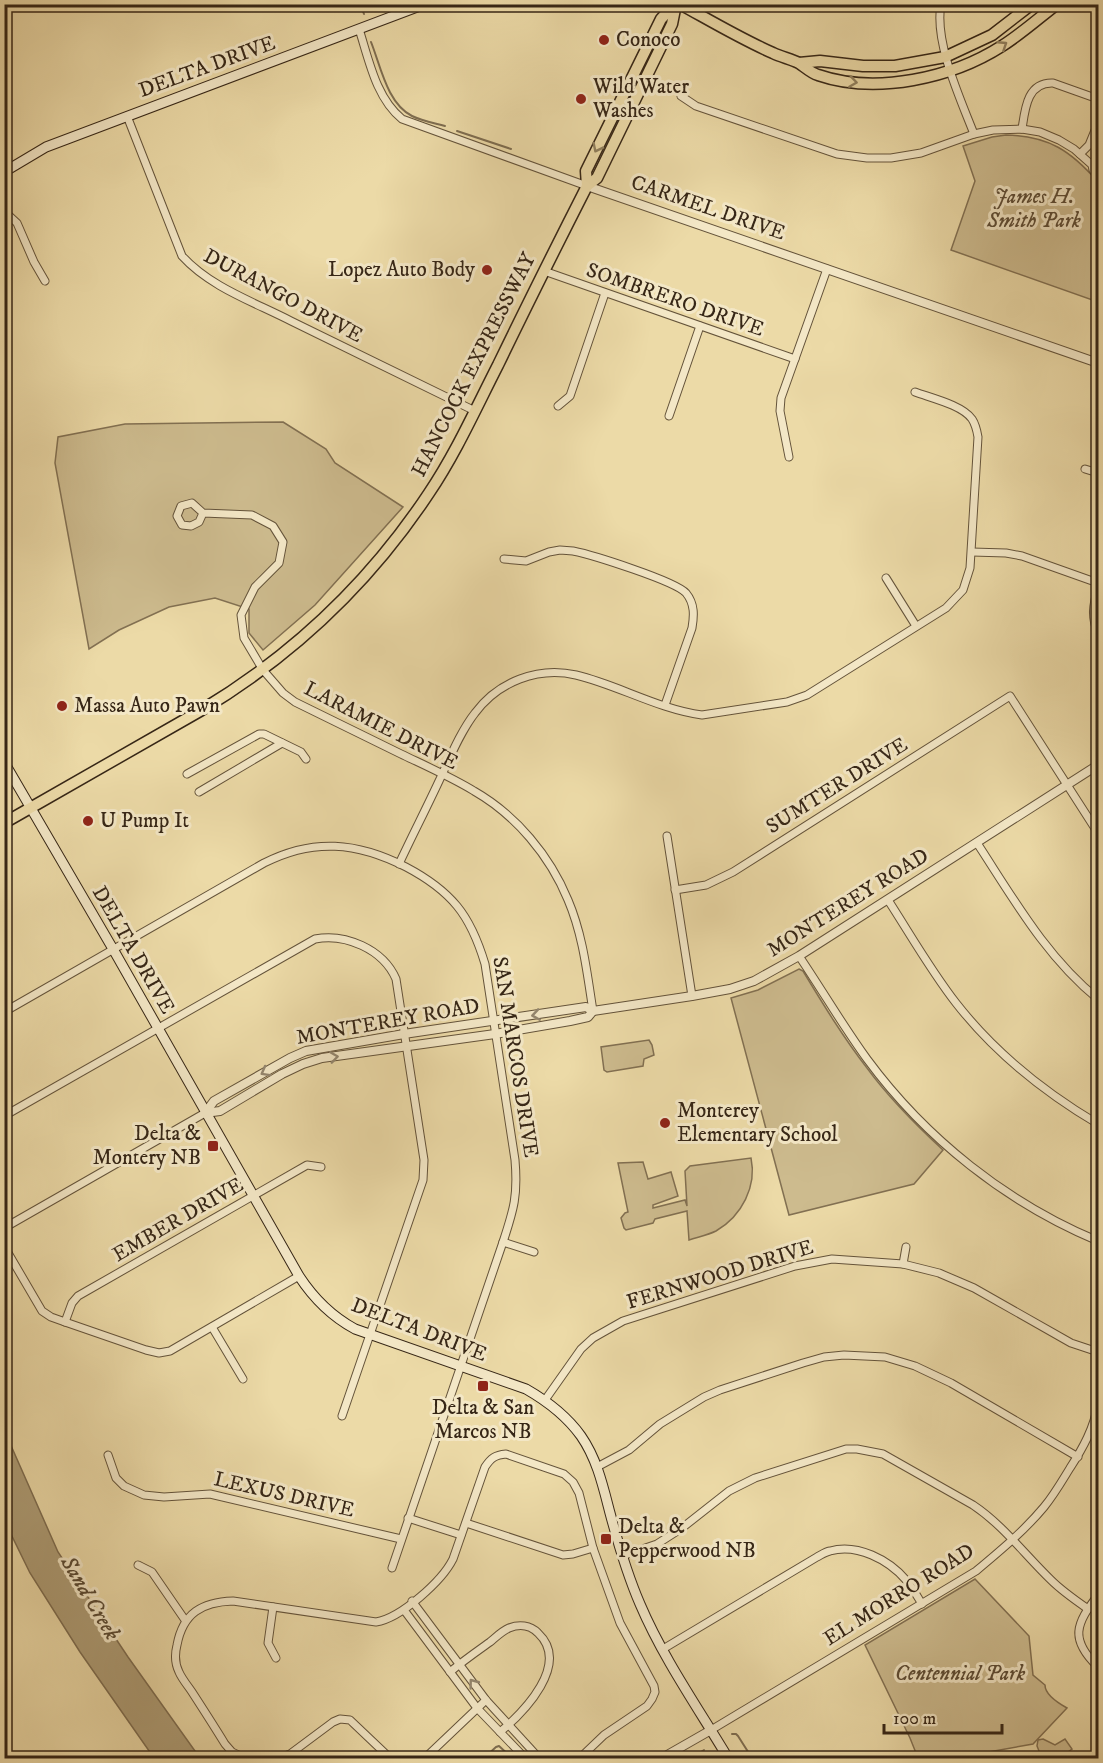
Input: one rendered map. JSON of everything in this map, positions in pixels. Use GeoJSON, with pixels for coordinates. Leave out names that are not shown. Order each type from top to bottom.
{"type":"FeatureCollection","features":[{"type":"Feature","properties":{"kind":"main road","name":"DELTA DRIVE"},"geometry":{"type":"LineString","coordinates":[[4,172],[46,147],[425,4]]}},
{"type":"Feature","properties":{"kind":"main road"},"geometry":{"type":"LineString","coordinates":[[677,4],[774,54],[799,63],[816,75],[873,84],[913,80],[951,70],[980,58],[1003,46],[1057,4]]}},
{"type":"Feature","properties":{"kind":"main road","name":"HANCOCK EXPRESSWAY"},"geometry":{"type":"LineString","coordinates":[[4,823],[208,706],[263,670],[329,614],[390,546],[429,494],[459,443],[587,186],[586,171],[661,19],[677,4]]}},
{"type":"Feature","properties":{"kind":"main road"},"geometry":{"type":"LineString","coordinates":[[799,63],[820,61],[885,67],[945,57],[992,35],[1032,4]]}},
{"type":"Feature","properties":{"kind":"main road"},"geometry":{"type":"LineString","coordinates":[[1044,15],[1052,4]]}},
{"type":"Feature","properties":{"kind":"main road","name":"DELTA DRIVE"},"geometry":{"type":"LineString","coordinates":[[4,762],[298,1276],[316,1299],[341,1321],[370,1334],[515,1384],[545,1400],[560,1412],[581,1436],[597,1467],[622,1556],[639,1603],[650,1627],[728,1758]]}},
{"type":"Feature","properties":{"kind":"street"},"geometry":{"type":"LineString","coordinates":[[941,4],[945,57],[974,134]]}},
{"type":"Feature","properties":{"kind":"street","name":"CARMEL DRIVE"},"geometry":{"type":"LineString","coordinates":[[359,29],[385,100],[402,119],[587,186],[1098,363]]}},
{"type":"Feature","properties":{"kind":"street"},"geometry":{"type":"LineString","coordinates":[[1022,129],[1027,102],[1040,85],[1053,83],[1098,99]]}},
{"type":"Feature","properties":{"kind":"street"},"geometry":{"type":"LineString","coordinates":[[681,96],[696,106],[837,154],[856,157],[887,159],[906,156],[928,151],[974,134],[1004,129],[1040,132],[1059,140],[1095,165],[1094,170],[1098,177]]}},
{"type":"Feature","properties":{"kind":"street","name":"DURANGO DRIVE"},"geometry":{"type":"LineString","coordinates":[[127,116],[182,256],[193,269],[202,276],[475,411]]}},
{"type":"Feature","properties":{"kind":"street"},"geometry":{"type":"LineString","coordinates":[[1080,154],[1094,137],[1098,123]]}},
{"type":"Feature","properties":{"kind":"street"},"geometry":{"type":"LineString","coordinates":[[4,211],[17,223],[45,281]]}},
{"type":"Feature","properties":{"kind":"street"},"geometry":{"type":"LineString","coordinates":[[789,457],[780,411],[781,398],[827,269]]}},
{"type":"Feature","properties":{"kind":"street","name":"SOMBRERO DRIVE"},"geometry":{"type":"LineString","coordinates":[[544,271],[795,359]]}},
{"type":"Feature","properties":{"kind":"street"},"geometry":{"type":"LineString","coordinates":[[558,406],[570,396],[605,293]]}},
{"type":"Feature","properties":{"kind":"street"},"geometry":{"type":"LineString","coordinates":[[669,416],[700,326]]}},
{"type":"Feature","properties":{"kind":"street"},"geometry":{"type":"LineString","coordinates":[[399,864],[466,727],[479,708],[495,692],[512,682],[529,676],[561,672],[692,714],[702,715],[798,699],[946,608],[956,598],[967,579],[972,552],[978,437],[976,426],[961,409],[915,392]]}},
{"type":"Feature","properties":{"kind":"street"},"geometry":{"type":"LineString","coordinates":[[1085,469],[1098,473]]}},
{"type":"Feature","properties":{"kind":"street","name":"LARAMIE DRIVE"},"geometry":{"type":"LineString","coordinates":[[202,513],[252,515],[273,526],[282,542],[279,563],[255,587],[241,615],[244,638],[263,670],[283,693],[295,702],[476,792],[510,818],[536,846],[553,869],[568,899],[582,944],[593,1011]]}},
{"type":"Feature","properties":{"kind":"street"},"geometry":{"type":"LineString","coordinates":[[504,559],[526,561],[549,552],[573,551],[670,583],[685,592],[693,606],[694,617],[665,705]]}},
{"type":"Feature","properties":{"kind":"street"},"geometry":{"type":"LineString","coordinates":[[972,552],[1022,555],[1098,583]]}},
{"type":"Feature","properties":{"kind":"street"},"geometry":{"type":"LineString","coordinates":[[886,578],[916,626]]}},
{"type":"Feature","properties":{"kind":"street"},"geometry":{"type":"LineString","coordinates":[[1098,588],[1093,605],[1093,617],[1098,633]]}},
{"type":"Feature","properties":{"kind":"street","name":"SUMTER DRIVE"},"geometry":{"type":"LineString","coordinates":[[675,890],[706,885],[733,872],[1010,696],[1068,785]]}},
{"type":"Feature","properties":{"kind":"street"},"geometry":{"type":"LineString","coordinates":[[187,774],[259,734],[264,734],[301,752],[306,759]]}},
{"type":"Feature","properties":{"kind":"street"},"geometry":{"type":"LineString","coordinates":[[199,792],[282,743]]}},
{"type":"Feature","properties":{"kind":"street","name":"MONTEREY ROAD"},"geometry":{"type":"LineString","coordinates":[[4,1228],[205,1113],[220,1111],[303,1064],[322,1058],[495,1034],[588,1017],[593,1011],[730,989],[754,981],[799,956],[1098,765]]}},
{"type":"Feature","properties":{"kind":"street"},"geometry":{"type":"LineString","coordinates":[[1068,785],[1098,832]]}},
{"type":"Feature","properties":{"kind":"street"},"geometry":{"type":"LineString","coordinates":[[667,836],[692,996]]}},
{"type":"Feature","properties":{"kind":"street"},"geometry":{"type":"LineString","coordinates":[[977,843],[1036,933],[1067,970],[1098,999]]}},
{"type":"Feature","properties":{"kind":"street","name":"SAN MARCOS DRIVE"},"geometry":{"type":"LineString","coordinates":[[4,1012],[283,854],[303,848],[325,845],[363,849],[420,874],[457,907],[479,945],[485,964],[517,1179],[514,1208],[392,1568]]}},
{"type":"Feature","properties":{"kind":"street"},"geometry":{"type":"LineString","coordinates":[[888,900],[955,1001],[989,1040],[1046,1091],[1098,1124]]}},
{"type":"Feature","properties":{"kind":"street"},"geometry":{"type":"LineString","coordinates":[[4,1116],[315,939],[328,937],[346,939],[379,957],[396,979],[424,1171],[423,1180],[342,1416]]}},
{"type":"Feature","properties":{"kind":"street"},"geometry":{"type":"LineString","coordinates":[[799,956],[867,1060],[895,1094],[930,1130],[1002,1189],[1057,1222],[1098,1241]]}},
{"type":"Feature","properties":{"kind":"street","name":"MONTEREY ROAD"},"geometry":{"type":"LineString","coordinates":[[205,1113],[214,1101],[298,1055],[321,1048],[586,1006],[593,1011]]}},
{"type":"Feature","properties":{"kind":"street","name":"EMBER DRIVE"},"geometry":{"type":"LineString","coordinates":[[65,1322],[72,1303],[78,1296],[306,1165],[321,1167]]}},
{"type":"Feature","properties":{"kind":"street"},"geometry":{"type":"LineString","coordinates":[[503,1242],[534,1252]]}},
{"type":"Feature","properties":{"kind":"street"},"geometry":{"type":"LineString","coordinates":[[4,1246],[42,1311],[51,1317],[159,1353],[170,1351],[298,1276]]}},
{"type":"Feature","properties":{"kind":"street"},"geometry":{"type":"LineString","coordinates":[[903,1264],[906,1247]]}},
{"type":"Feature","properties":{"kind":"street","name":"FERNWOOD DRIVE"},"geometry":{"type":"LineString","coordinates":[[545,1400],[581,1349],[593,1338],[622,1321],[795,1266],[849,1259],[921,1267],[957,1280],[1071,1343],[1098,1352]]}},
{"type":"Feature","properties":{"kind":"street"},"geometry":{"type":"LineString","coordinates":[[212,1327],[243,1379]]}},
{"type":"Feature","properties":{"kind":"street"},"geometry":{"type":"LineString","coordinates":[[597,1467],[623,1454],[660,1424],[712,1394],[803,1363],[824,1357],[844,1355],[885,1358],[923,1369],[1078,1457]]}},
{"type":"Feature","properties":{"kind":"street","name":"EL MORRO ROAD"},"geometry":{"type":"LineString","coordinates":[[662,1758],[976,1571],[1013,1540],[1044,1507],[1078,1457],[1090,1434],[1098,1404]]}},
{"type":"Feature","properties":{"kind":"street"},"geometry":{"type":"LineString","coordinates":[[622,1556],[657,1544],[682,1528],[729,1491],[755,1478],[835,1452],[857,1449],[883,1454],[987,1514],[1057,1586],[1088,1609]]}},
{"type":"Feature","properties":{"kind":"street"},"geometry":{"type":"LineString","coordinates":[[244,1758],[232,1752],[225,1743],[179,1673],[176,1651],[180,1630],[185,1620],[195,1611],[219,1601],[233,1601],[376,1622],[392,1617],[404,1610],[448,1570],[484,1467],[490,1459],[506,1454],[564,1474],[573,1482],[579,1493],[593,1548],[620,1623],[652,1680],[655,1692],[647,1706],[604,1736],[580,1758]]}},
{"type":"Feature","properties":{"kind":"street","name":"LEXUS DRIVE"},"geometry":{"type":"LineString","coordinates":[[108,1455],[116,1478],[124,1486],[144,1495],[164,1497],[210,1494],[401,1539]]}},
{"type":"Feature","properties":{"kind":"street"},"geometry":{"type":"LineString","coordinates":[[408,1518],[462,1535]]}},
{"type":"Feature","properties":{"kind":"street"},"geometry":{"type":"LineString","coordinates":[[466,1523],[563,1555],[593,1548]]}},
{"type":"Feature","properties":{"kind":"street"},"geometry":{"type":"LineString","coordinates":[[663,1649],[830,1551],[866,1552],[906,1580],[922,1604]]}},
{"type":"Feature","properties":{"kind":"street"},"geometry":{"type":"LineString","coordinates":[[138,1565],[152,1572],[185,1620]]}},
{"type":"Feature","properties":{"kind":"street"},"geometry":{"type":"LineString","coordinates":[[1098,1595],[1081,1622],[1079,1632],[1080,1645],[1098,1667]]}},
{"type":"Feature","properties":{"kind":"street"},"geometry":{"type":"LineString","coordinates":[[412,1601],[486,1701],[539,1758]]}},
{"type":"Feature","properties":{"kind":"street"},"geometry":{"type":"LineString","coordinates":[[273,1607],[268,1643],[276,1658]]}},
{"type":"Feature","properties":{"kind":"street"},"geometry":{"type":"LineString","coordinates":[[404,1610],[477,1708],[525,1758]]}},
{"type":"Feature","properties":{"kind":"street"},"geometry":{"type":"LineString","coordinates":[[450,1672],[507,1629],[525,1625],[542,1636],[549,1654],[549,1667],[544,1679],[525,1708],[500,1732]]}},
{"type":"Feature","properties":{"kind":"street"},"geometry":{"type":"LineString","coordinates":[[425,1758],[486,1701]]}},
{"type":"Feature","properties":{"kind":"street"},"geometry":{"type":"LineString","coordinates":[[280,1758],[290,1754],[340,1719],[350,1720],[390,1758]]}},
{"type":"Feature","properties":{"kind":"green space","name":"James H. Smith Park"},"geometry":{"type":"Polygon","coordinates":[[[1006,135],[1035,138],[1058,147],[1078,162],[1098,182],[1098,302],[951,250],[975,181],[963,146],[1006,135]]]}},
{"type":"Feature","properties":{"kind":"green space"},"geometry":{"type":"Polygon","coordinates":[[[283,422],[326,449],[335,463],[403,507],[315,605],[263,650],[249,633],[249,609],[215,598],[169,607],[119,630],[89,649],[55,463],[58,437],[125,424],[283,422]]]}},
{"type":"Feature","properties":{"kind":"green space"},"geometry":{"type":"Polygon","coordinates":[[[799,969],[803,971],[841,1032],[875,1079],[903,1111],[943,1150],[914,1184],[789,1215],[731,998],[758,990],[799,969]]]}},
{"type":"Feature","properties":{"kind":"green space"},"geometry":{"type":"Polygon","coordinates":[[[649,1040],[654,1055],[644,1059],[643,1066],[607,1072],[604,1070],[601,1047],[649,1040]]]}},
{"type":"Feature","properties":{"kind":"green space"},"geometry":{"type":"Polygon","coordinates":[[[751,1158],[752,1179],[746,1199],[733,1217],[716,1231],[689,1240],[687,1211],[655,1219],[653,1223],[626,1230],[624,1228],[621,1218],[628,1212],[618,1163],[643,1162],[648,1179],[671,1172],[678,1196],[653,1205],[653,1208],[685,1200],[687,1206],[685,1171],[690,1166],[751,1158]]]}},
{"type":"Feature","properties":{"kind":"green space","name":"Centennial Park"},"geometry":{"type":"Polygon","coordinates":[[[975,1579],[1029,1636],[1033,1675],[1045,1685],[1047,1692],[1053,1698],[1067,1708],[1033,1744],[955,1758],[918,1758],[865,1645],[975,1579]]]}},
{"type":"Feature","properties":{"kind":"green space"},"geometry":{"type":"Polygon","coordinates":[[[1043,1739],[1055,1745],[1065,1739],[1072,1749],[1060,1758],[1038,1758],[1041,1756],[1037,1746],[1038,1740],[1043,1739]]]}},
{"type":"Feature","properties":{"kind":"shaded area"},"geometry":{"type":"Polygon","coordinates":[[[5,1432],[58,1552],[128,1657],[200,1758],[154,1758],[80,1652],[30,1573],[5,1522],[5,1432]]]}},
{"type":"Feature","properties":{"kind":"waterway"},"geometry":{"type":"LineString","coordinates":[[360,4],[364,14]]}},
{"type":"Feature","properties":{"kind":"waterway"},"geometry":{"type":"LineString","coordinates":[[371,42],[386,84],[403,110],[424,121],[445,126]]}},
{"type":"Feature","properties":{"kind":"waterway"},"geometry":{"type":"LineString","coordinates":[[457,131],[511,149]]}},
{"type":"Feature","properties":{"kind":"waterway"},"geometry":{"type":"LineString","coordinates":[[732,1734],[738,1736],[752,1758]]}},
{"type":"Feature","properties":{"kind":"waterway"},"geometry":{"type":"LineString","coordinates":[[484,1758],[499,1746],[512,1758]]}},
{"type":"Feature","properties":{"kind":"waterway"},"geometry":{"type":"LineString","coordinates":[[691,1758],[704,1750]]}},
{"type":"Feature","properties":{"kind":"place","name":"Conoco"},"geometry":{"type":"Point","coordinates":[604,40]}},
{"type":"Feature","properties":{"kind":"place","name":"Wild Water Washes"},"geometry":{"type":"Point","coordinates":[581,99]}},
{"type":"Feature","properties":{"kind":"place","name":"Lopez Auto Body"},"geometry":{"type":"Point","coordinates":[487,270]}},
{"type":"Feature","properties":{"kind":"place","name":"Massa Auto Pawn"},"geometry":{"type":"Point","coordinates":[62,706]}},
{"type":"Feature","properties":{"kind":"place","name":"U Pump It"},"geometry":{"type":"Point","coordinates":[88,821]}},
{"type":"Feature","properties":{"kind":"place","name":"Monterey Elementary School"},"geometry":{"type":"Point","coordinates":[665,1123]}},
{"type":"Feature","properties":{"kind":"place","name":"Delta & Montery NB"},"geometry":{"type":"Point","coordinates":[213,1146]}},
{"type":"Feature","properties":{"kind":"place","name":"Delta & San Marcos NB"},"geometry":{"type":"Point","coordinates":[483,1386]}},
{"type":"Feature","properties":{"kind":"place","name":"Delta & Pepperwood NB"},"geometry":{"type":"Point","coordinates":[606,1539]}},
{"type":"Feature","properties":{"kind":"water label","name":"Sand Creek"},"geometry":{"type":"Point","coordinates":[90,1598]}}]}
